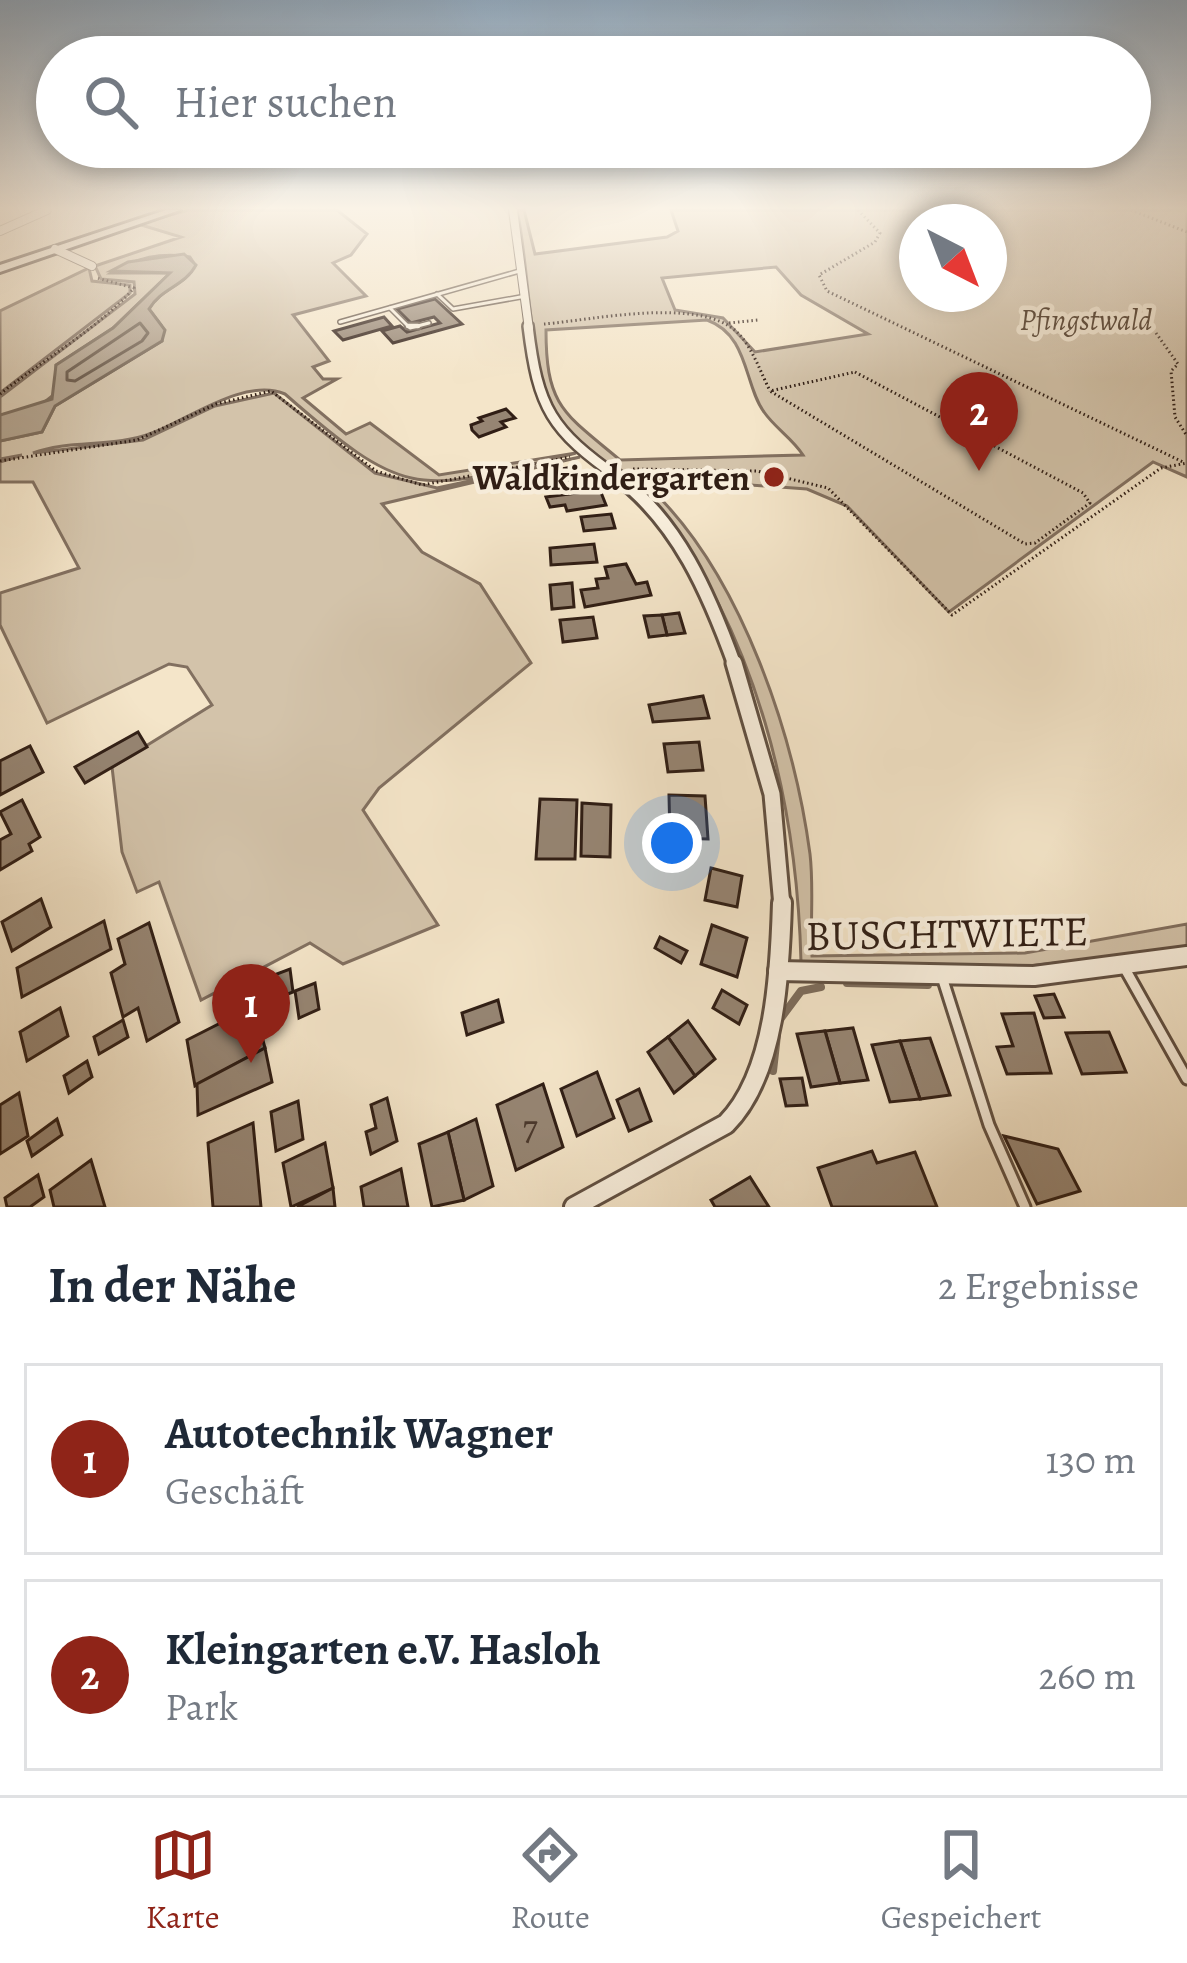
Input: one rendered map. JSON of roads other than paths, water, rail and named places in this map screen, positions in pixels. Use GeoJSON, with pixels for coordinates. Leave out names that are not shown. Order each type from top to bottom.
{"type":"FeatureCollection","features":[{"type":"Feature","properties":{"kind":"street"},"geometry":{"type":"LineString","coordinates":[[522,266],[547,416],[656,511],[686,556],[719,618],[763,747],[782,832],[785,915],[778,970],[745,1105],[726,1124],[574,1207]]}},
{"type":"Feature","properties":{"kind":"street","name":"BUSCHTWIETE"},"geometry":{"type":"LineString","coordinates":[[778,970],[1034,976],[1187,956]]}},
{"type":"Feature","properties":{"kind":"lane"},"geometry":{"type":"LineString","coordinates":[[340,322],[523,270]]}},
{"type":"Feature","properties":{"kind":"lane"},"geometry":{"type":"LineString","coordinates":[[437,294],[452,309],[526,296]]}},
{"type":"Feature","properties":{"kind":"lane"},"geometry":{"type":"LineString","coordinates":[[390,308],[410,328],[429,323]]}},
{"type":"Feature","properties":{"kind":"lane"},"geometry":{"type":"LineString","coordinates":[[1123,965],[1187,1079]]}},
{"type":"Feature","properties":{"kind":"lane"},"geometry":{"type":"LineString","coordinates":[[940,973],[988,1125],[1025,1207]]}},
{"type":"Feature","properties":{"kind":"water"},"geometry":{"type":"Polygon","coordinates":[[[120,266],[195,266],[149,309],[165,330],[162,341],[55,406],[42,432],[0,441],[0,415],[52,399],[56,365],[113,328],[170,273],[111,271],[120,266]]]}},
{"type":"Feature","properties":{"kind":"waterway"},"geometry":{"type":"LineString","coordinates":[[847,983],[928,985]]}},
{"type":"Feature","properties":{"kind":"waterway"},"geometry":{"type":"LineString","coordinates":[[781,1018],[801,991],[821,987]]}},
{"type":"Feature","properties":{"kind":"waterway"},"geometry":{"type":"LineString","coordinates":[[773,1071],[777,1035]]}},
{"type":"Feature","properties":{"kind":"place","name":"Kleingarten e.V. Hasloh"},"geometry":{"type":"Point","coordinates":[979,471]}},
{"type":"Feature","properties":{"kind":"place","name":"Waldkindergarten"},"geometry":{"type":"Point","coordinates":[774,477]}},
{"type":"Feature","properties":{"kind":"place","name":"Autotechnik Wagner"},"geometry":{"type":"Point","coordinates":[251,1063]}},
{"type":"Feature","properties":{"kind":"park label","name":"Pfingstwald"},"geometry":{"type":"Point","coordinates":[1086,320]}}]}
